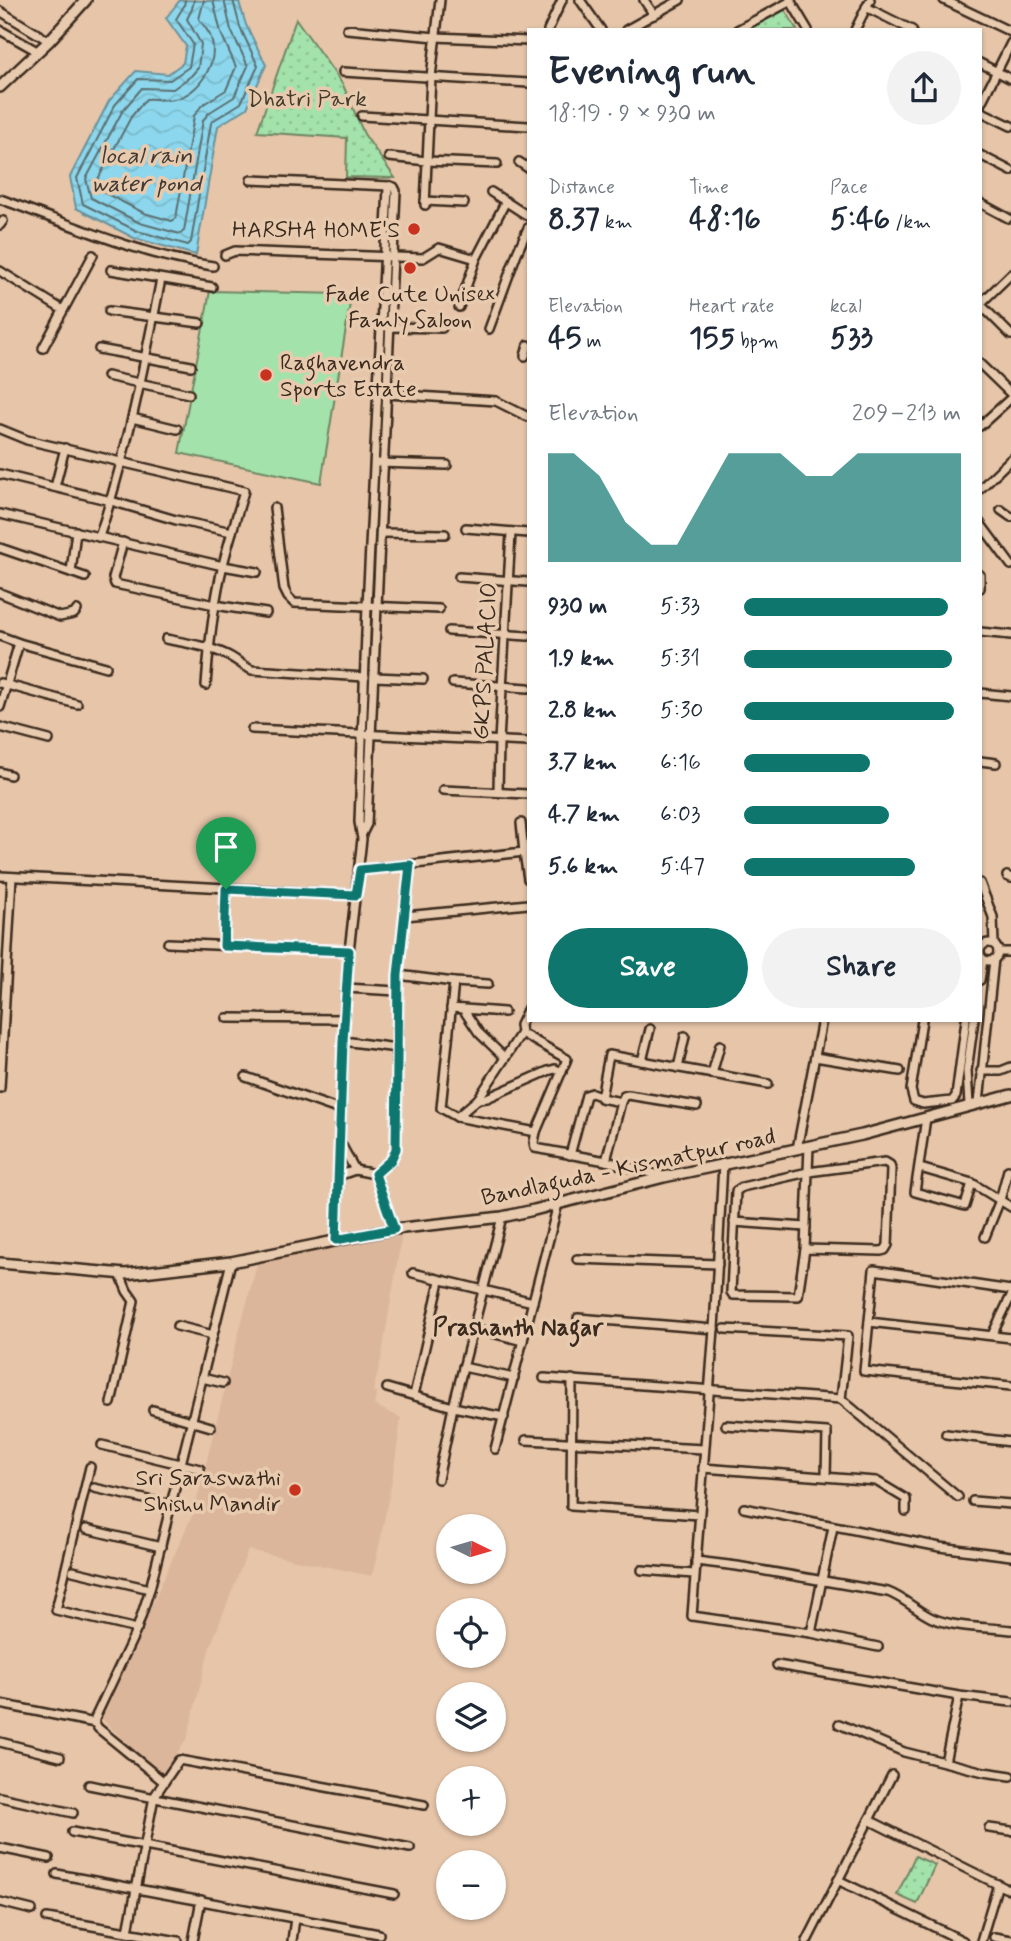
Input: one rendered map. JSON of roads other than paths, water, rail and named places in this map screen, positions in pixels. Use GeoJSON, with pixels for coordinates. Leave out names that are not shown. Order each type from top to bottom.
{"type":"FeatureCollection","features":[{"type":"Feature","properties":{"kind":"street"},"geometry":{"type":"LineString","coordinates":[[0,88],[49,41],[86,0]]}},
{"type":"Feature","properties":{"kind":"street"},"geometry":{"type":"LineString","coordinates":[[440,0],[431,77],[425,203],[464,204]]}},
{"type":"Feature","properties":{"kind":"street"},"geometry":{"type":"LineString","coordinates":[[549,28],[562,0]]}},
{"type":"Feature","properties":{"kind":"street"},"geometry":{"type":"LineString","coordinates":[[570,0],[580,0],[600,28]]}},
{"type":"Feature","properties":{"kind":"street"},"geometry":{"type":"LineString","coordinates":[[644,0],[654,15]]}},
{"type":"Feature","properties":{"kind":"street"},"geometry":{"type":"LineString","coordinates":[[630,28],[680,0]]}},
{"type":"Feature","properties":{"kind":"street"},"geometry":{"type":"LineString","coordinates":[[944,0],[1011,32]]}},
{"type":"Feature","properties":{"kind":"street"},"geometry":{"type":"LineString","coordinates":[[741,28],[790,1],[807,28]]}},
{"type":"Feature","properties":{"kind":"street"},"geometry":{"type":"LineString","coordinates":[[856,28],[868,4],[909,28]]}},
{"type":"Feature","properties":{"kind":"street"},"geometry":{"type":"LineString","coordinates":[[0,11],[49,41]]}},
{"type":"Feature","properties":{"kind":"street"},"geometry":{"type":"LineString","coordinates":[[8,34],[18,22]]}},
{"type":"Feature","properties":{"kind":"street"},"geometry":{"type":"LineString","coordinates":[[347,29],[527,41]]}},
{"type":"Feature","properties":{"kind":"street"},"geometry":{"type":"LineString","coordinates":[[0,30],[37,51]]}},
{"type":"Feature","properties":{"kind":"street"},"geometry":{"type":"LineString","coordinates":[[982,104],[1011,43]]}},
{"type":"Feature","properties":{"kind":"street"},"geometry":{"type":"LineString","coordinates":[[982,64],[1011,79]]}},
{"type":"Feature","properties":{"kind":"street"},"geometry":{"type":"LineString","coordinates":[[344,72],[527,83]]}},
{"type":"Feature","properties":{"kind":"street"},"geometry":{"type":"LineString","coordinates":[[982,109],[1011,126]]}},
{"type":"Feature","properties":{"kind":"street"},"geometry":{"type":"LineString","coordinates":[[362,116],[527,126]]}},
{"type":"Feature","properties":{"kind":"street"},"geometry":{"type":"LineString","coordinates":[[982,156],[1011,171]]}},
{"type":"Feature","properties":{"kind":"street"},"geometry":{"type":"LineString","coordinates":[[389,157],[497,164]]}},
{"type":"Feature","properties":{"kind":"street"},"geometry":{"type":"LineString","coordinates":[[519,162],[527,167]]}},
{"type":"Feature","properties":{"kind":"street"},"geometry":{"type":"LineString","coordinates":[[251,180],[390,186],[394,187],[397,196],[386,327],[379,463],[381,533],[374,677],[367,734]]}},
{"type":"Feature","properties":{"kind":"street"},"geometry":{"type":"LineString","coordinates":[[336,1240],[346,988],[362,835],[367,824],[367,606],[387,394],[385,256],[390,186]]}},
{"type":"Feature","properties":{"kind":"street"},"geometry":{"type":"LineString","coordinates":[[491,192],[527,215]]}},
{"type":"Feature","properties":{"kind":"street"},"geometry":{"type":"LineString","coordinates":[[0,199],[119,242],[213,266]]}},
{"type":"Feature","properties":{"kind":"street"},"geometry":{"type":"LineString","coordinates":[[459,307],[476,259],[506,201]]}},
{"type":"Feature","properties":{"kind":"street"},"geometry":{"type":"LineString","coordinates":[[982,204],[1008,218]]}},
{"type":"Feature","properties":{"kind":"street"},"geometry":{"type":"LineString","coordinates":[[489,329],[527,230]]}},
{"type":"Feature","properties":{"kind":"street"},"geometry":{"type":"LineString","coordinates":[[225,255],[234,251],[423,258],[439,248],[476,259]]}},
{"type":"Feature","properties":{"kind":"street"},"geometry":{"type":"LineString","coordinates":[[43,348],[93,255]]}},
{"type":"Feature","properties":{"kind":"street"},"geometry":{"type":"LineString","coordinates":[[111,270],[212,287]]}},
{"type":"Feature","properties":{"kind":"street"},"geometry":{"type":"LineString","coordinates":[[0,271],[63,310]]}},
{"type":"Feature","properties":{"kind":"street"},"geometry":{"type":"LineString","coordinates":[[982,302],[1011,274]]}},
{"type":"Feature","properties":{"kind":"street"},"geometry":{"type":"LineString","coordinates":[[99,537],[141,383],[161,279]]}},
{"type":"Feature","properties":{"kind":"street"},"geometry":{"type":"LineString","coordinates":[[982,306],[1011,335]]}},
{"type":"Feature","properties":{"kind":"street"},"geometry":{"type":"LineString","coordinates":[[109,311],[200,323]]}},
{"type":"Feature","properties":{"kind":"street"},"geometry":{"type":"LineString","coordinates":[[386,327],[442,328]]}},
{"type":"Feature","properties":{"kind":"street"},"geometry":{"type":"LineString","coordinates":[[99,348],[191,366]]}},
{"type":"Feature","properties":{"kind":"street"},"geometry":{"type":"LineString","coordinates":[[525,356],[527,349]]}},
{"type":"Feature","properties":{"kind":"street"},"geometry":{"type":"LineString","coordinates":[[982,366],[1011,396],[982,424]]}},
{"type":"Feature","properties":{"kind":"street"},"geometry":{"type":"LineString","coordinates":[[107,376],[189,394]]}},
{"type":"Feature","properties":{"kind":"street"},"geometry":{"type":"LineString","coordinates":[[387,394],[496,401],[527,416]]}},
{"type":"Feature","properties":{"kind":"street"},"geometry":{"type":"LineString","coordinates":[[132,418],[177,429]]}},
{"type":"Feature","properties":{"kind":"street"},"geometry":{"type":"LineString","coordinates":[[0,429],[27,440],[243,491],[215,605],[206,685]]}},
{"type":"Feature","properties":{"kind":"street"},"geometry":{"type":"LineString","coordinates":[[55,487],[65,448]]}},
{"type":"Feature","properties":{"kind":"street"},"geometry":{"type":"LineString","coordinates":[[982,487],[1011,459]]}},
{"type":"Feature","properties":{"kind":"street"},"geometry":{"type":"LineString","coordinates":[[379,463],[447,465]]}},
{"type":"Feature","properties":{"kind":"street"},"geometry":{"type":"LineString","coordinates":[[0,474],[232,532]]}},
{"type":"Feature","properties":{"kind":"street"},"geometry":{"type":"LineString","coordinates":[[274,508],[284,589],[294,603],[439,609]]}},
{"type":"Feature","properties":{"kind":"street"},"geometry":{"type":"LineString","coordinates":[[1001,510],[1011,517]]}},
{"type":"Feature","properties":{"kind":"street"},"geometry":{"type":"LineString","coordinates":[[0,514],[257,572]]}},
{"type":"Feature","properties":{"kind":"street"},"geometry":{"type":"LineString","coordinates":[[982,526],[1011,565]]}},
{"type":"Feature","properties":{"kind":"street"},"geometry":{"type":"LineString","coordinates":[[466,528],[527,533]]}},
{"type":"Feature","properties":{"kind":"street"},"geometry":{"type":"LineString","coordinates":[[71,572],[76,531]]}},
{"type":"Feature","properties":{"kind":"street"},"geometry":{"type":"LineString","coordinates":[[381,533],[445,534]]}},
{"type":"Feature","properties":{"kind":"street","name":"GKPS PALACIO"},"geometry":{"type":"LineString","coordinates":[[498,792],[511,533]]}},
{"type":"Feature","properties":{"kind":"street"},"geometry":{"type":"LineString","coordinates":[[123,542],[113,578],[115,584],[266,613]]}},
{"type":"Feature","properties":{"kind":"street"},"geometry":{"type":"LineString","coordinates":[[0,548],[85,577]]}},
{"type":"Feature","properties":{"kind":"street"},"geometry":{"type":"LineString","coordinates":[[459,577],[527,582]]}},
{"type":"Feature","properties":{"kind":"street"},"geometry":{"type":"LineString","coordinates":[[0,593],[60,617],[68,617],[77,610]]}},
{"type":"Feature","properties":{"kind":"street"},"geometry":{"type":"LineString","coordinates":[[449,631],[527,636]]}},
{"type":"Feature","properties":{"kind":"street"},"geometry":{"type":"LineString","coordinates":[[982,632],[1011,635]]}},
{"type":"Feature","properties":{"kind":"street"},"geometry":{"type":"LineString","coordinates":[[0,636],[106,667]]}},
{"type":"Feature","properties":{"kind":"street"},"geometry":{"type":"LineString","coordinates":[[166,639],[209,648],[252,670],[365,677]]}},
{"type":"Feature","properties":{"kind":"street"},"geometry":{"type":"LineString","coordinates":[[0,706],[3,684],[19,643]]}},
{"type":"Feature","properties":{"kind":"street"},"geometry":{"type":"LineString","coordinates":[[374,677],[422,679]]}},
{"type":"Feature","properties":{"kind":"street"},"geometry":{"type":"LineString","coordinates":[[453,683],[527,688]]}},
{"type":"Feature","properties":{"kind":"street"},"geometry":{"type":"LineString","coordinates":[[3,684],[77,704]]}},
{"type":"Feature","properties":{"kind":"street"},"geometry":{"type":"LineString","coordinates":[[982,693],[1011,696]]}},
{"type":"Feature","properties":{"kind":"street"},"geometry":{"type":"LineString","coordinates":[[0,727],[49,740]]}},
{"type":"Feature","properties":{"kind":"street"},"geometry":{"type":"LineString","coordinates":[[252,729],[527,742]]}},
{"type":"Feature","properties":{"kind":"street"},"geometry":{"type":"LineString","coordinates":[[982,761],[996,763]]}},
{"type":"Feature","properties":{"kind":"street"},"geometry":{"type":"LineString","coordinates":[[0,772],[10,775]]}},
{"type":"Feature","properties":{"kind":"street"},"geometry":{"type":"LineString","coordinates":[[443,790],[527,794]]}},
{"type":"Feature","properties":{"kind":"street"},"geometry":{"type":"LineString","coordinates":[[521,823],[527,872]]}},
{"type":"Feature","properties":{"kind":"street"},"geometry":{"type":"LineString","coordinates":[[360,870],[524,852]]}},
{"type":"Feature","properties":{"kind":"street"},"geometry":{"type":"LineString","coordinates":[[375,1174],[391,1160],[396,1149],[397,991],[410,865]]}},
{"type":"Feature","properties":{"kind":"street"},"geometry":{"type":"LineString","coordinates":[[0,876],[356,895]]}},
{"type":"Feature","properties":{"kind":"street"},"geometry":{"type":"LineString","coordinates":[[0,1088],[4,945],[12,877]]}},
{"type":"Feature","properties":{"kind":"street"},"geometry":{"type":"LineString","coordinates":[[974,1104],[981,1071],[995,952],[993,917],[982,888]]}},
{"type":"Feature","properties":{"kind":"street"},"geometry":{"type":"LineString","coordinates":[[224,946],[226,889]]}},
{"type":"Feature","properties":{"kind":"street"},"geometry":{"type":"LineString","coordinates":[[405,916],[527,904]]}},
{"type":"Feature","properties":{"kind":"street"},"geometry":{"type":"LineString","coordinates":[[0,908],[10,909]]}},
{"type":"Feature","properties":{"kind":"street"},"geometry":{"type":"LineString","coordinates":[[168,943],[349,951]]}},
{"type":"Feature","properties":{"kind":"street"},"geometry":{"type":"LineString","coordinates":[[982,947],[984,944],[995,952],[1011,952]]}},
{"type":"Feature","properties":{"kind":"street"},"geometry":{"type":"LineString","coordinates":[[982,967],[983,960],[989,962],[995,952]]}},
{"type":"Feature","properties":{"kind":"street"},"geometry":{"type":"LineString","coordinates":[[398,975],[488,984]]}},
{"type":"Feature","properties":{"kind":"street"},"geometry":{"type":"LineString","coordinates":[[454,982],[440,1105],[443,1111],[457,1117],[536,1132]]}},
{"type":"Feature","properties":{"kind":"street"},"geometry":{"type":"LineString","coordinates":[[346,988],[397,991]]}},
{"type":"Feature","properties":{"kind":"street"},"geometry":{"type":"LineString","coordinates":[[451,1008],[504,1012]]}},
{"type":"Feature","properties":{"kind":"street"},"geometry":{"type":"LineString","coordinates":[[463,1009],[479,1033],[505,1058]]}},
{"type":"Feature","properties":{"kind":"street"},"geometry":{"type":"LineString","coordinates":[[457,1117],[478,1099],[505,1058],[521,1033],[520,1025],[527,1010]]}},
{"type":"Feature","properties":{"kind":"street"},"geometry":{"type":"LineString","coordinates":[[227,1018],[344,1019]]}},
{"type":"Feature","properties":{"kind":"street"},"geometry":{"type":"LineString","coordinates":[[797,1149],[822,1022]]}},
{"type":"Feature","properties":{"kind":"street"},"geometry":{"type":"LineString","coordinates":[[922,1022],[911,1090],[914,1101],[923,1104],[952,1101],[956,1096],[966,1022]]}},
{"type":"Feature","properties":{"kind":"street"},"geometry":{"type":"LineString","coordinates":[[974,1022],[967,1071],[974,1104]]}},
{"type":"Feature","properties":{"kind":"street"},"geometry":{"type":"LineString","coordinates":[[642,1061],[650,1029]]}},
{"type":"Feature","properties":{"kind":"street"},"geometry":{"type":"LineString","coordinates":[[521,1033],[566,1057],[567,1061],[536,1132],[535,1147],[606,1161],[664,1177]]}},
{"type":"Feature","properties":{"kind":"street"},"geometry":{"type":"LineString","coordinates":[[678,1068],[685,1036]]}},
{"type":"Feature","properties":{"kind":"street"},"geometry":{"type":"LineString","coordinates":[[343,1041],[397,1048]]}},
{"type":"Feature","properties":{"kind":"street"},"geometry":{"type":"LineString","coordinates":[[712,1074],[720,1045]]}},
{"type":"Feature","properties":{"kind":"street"},"geometry":{"type":"LineString","coordinates":[[600,1096],[609,1055],[768,1084]]}},
{"type":"Feature","properties":{"kind":"street"},"geometry":{"type":"LineString","coordinates":[[815,1056],[900,1072]]}},
{"type":"Feature","properties":{"kind":"street"},"geometry":{"type":"LineString","coordinates":[[981,1071],[1001,1071],[1011,1067]]}},
{"type":"Feature","properties":{"kind":"street"},"geometry":{"type":"LineString","coordinates":[[478,1099],[488,1098],[548,1071],[555,1069],[562,1072]]}},
{"type":"Feature","properties":{"kind":"street"},"geometry":{"type":"LineString","coordinates":[[246,1077],[340,1110]]}},
{"type":"Feature","properties":{"kind":"street"},"geometry":{"type":"LineString","coordinates":[[570,1155],[586,1095],[592,1093],[603,1099],[621,1102]]}},
{"type":"Feature","properties":{"kind":"street","name":"Bandlaguda - Kismatpur road"},"geometry":{"type":"LineString","coordinates":[[0,1263],[120,1274],[231,1262],[394,1229],[502,1217],[664,1177],[862,1135],[1011,1095]]}},
{"type":"Feature","properties":{"kind":"street"},"geometry":{"type":"LineString","coordinates":[[606,1161],[624,1096],[697,1106]]}},
{"type":"Feature","properties":{"kind":"street"},"geometry":{"type":"LineString","coordinates":[[926,1118],[915,1192],[965,1206],[972,1184]]}},
{"type":"Feature","properties":{"kind":"street"},"geometry":{"type":"LineString","coordinates":[[339,1142],[355,1170]]}},
{"type":"Feature","properties":{"kind":"street"},"geometry":{"type":"LineString","coordinates":[[805,1249],[885,1250],[888,1245],[890,1164],[886,1162],[808,1172],[742,1186],[736,1191],[730,1289],[733,1295],[798,1296],[805,1249],[806,1227],[808,1172],[809,1146]]}},
{"type":"Feature","properties":{"kind":"street"},"geometry":{"type":"LineString","coordinates":[[723,1164],[714,1329],[692,1616],[811,1633],[878,1647]]}},
{"type":"Feature","properties":{"kind":"street"},"geometry":{"type":"LineString","coordinates":[[920,1168],[972,1184],[1011,1207]]}},
{"type":"Feature","properties":{"kind":"street"},"geometry":{"type":"LineString","coordinates":[[338,1176],[355,1170],[375,1174]]}},
{"type":"Feature","properties":{"kind":"street"},"geometry":{"type":"LineString","coordinates":[[985,1237],[1008,1171]]}},
{"type":"Feature","properties":{"kind":"street"},"geometry":{"type":"LineString","coordinates":[[375,1174],[394,1229]]}},
{"type":"Feature","properties":{"kind":"street"},"geometry":{"type":"LineString","coordinates":[[495,1449],[558,1204]]}},
{"type":"Feature","properties":{"kind":"street"},"geometry":{"type":"LineString","coordinates":[[438,1479],[453,1407],[502,1217]]}},
{"type":"Feature","properties":{"kind":"street"},"geometry":{"type":"LineString","coordinates":[[734,1222],[806,1227]]}},
{"type":"Feature","properties":{"kind":"street"},"geometry":{"type":"LineString","coordinates":[[577,1259],[718,1264]]}},
{"type":"Feature","properties":{"kind":"street"},"geometry":{"type":"LineString","coordinates":[[164,1782],[98,1728],[95,1717],[137,1629],[150,1589],[231,1262]]}},
{"type":"Feature","properties":{"kind":"street"},"geometry":{"type":"LineString","coordinates":[[1011,1290],[874,1270],[864,1371],[1011,1386]]}},
{"type":"Feature","properties":{"kind":"street"},"geometry":{"type":"LineString","coordinates":[[413,1273],[533,1302]]}},
{"type":"Feature","properties":{"kind":"street"},"geometry":{"type":"LineString","coordinates":[[111,1404],[134,1301],[120,1274]]}},
{"type":"Feature","properties":{"kind":"street"},"geometry":{"type":"LineString","coordinates":[[414,1395],[440,1281]]}},
{"type":"Feature","properties":{"kind":"street"},"geometry":{"type":"LineString","coordinates":[[992,1335],[1011,1296]]}},
{"type":"Feature","properties":{"kind":"street"},"geometry":{"type":"LineString","coordinates":[[578,1318],[714,1329]]}},
{"type":"Feature","properties":{"kind":"street"},"geometry":{"type":"LineString","coordinates":[[869,1322],[1011,1338]]}},
{"type":"Feature","properties":{"kind":"street"},"geometry":{"type":"LineString","coordinates":[[177,1326],[213,1335]]}},
{"type":"Feature","properties":{"kind":"street"},"geometry":{"type":"LineString","coordinates":[[473,1328],[523,1341]]}},
{"type":"Feature","properties":{"kind":"street"},"geometry":{"type":"LineString","coordinates":[[725,1329],[848,1336],[841,1399]]}},
{"type":"Feature","properties":{"kind":"street"},"geometry":{"type":"LineString","coordinates":[[463,1367],[514,1378]]}},
{"type":"Feature","properties":{"kind":"street"},"geometry":{"type":"LineString","coordinates":[[544,1377],[841,1399],[958,1497]]}},
{"type":"Feature","properties":{"kind":"street"},"geometry":{"type":"LineString","coordinates":[[202,1378],[223,1383]]}},
{"type":"Feature","properties":{"kind":"street"},"geometry":{"type":"LineString","coordinates":[[572,1379],[571,1506],[699,1515]]}},
{"type":"Feature","properties":{"kind":"street"},"geometry":{"type":"LineString","coordinates":[[387,1388],[453,1407],[503,1417]]}},
{"type":"Feature","properties":{"kind":"street"},"geometry":{"type":"LineString","coordinates":[[153,1410],[211,1427]]}},
{"type":"Feature","properties":{"kind":"street"},"geometry":{"type":"LineString","coordinates":[[726,1425],[827,1432],[826,1476]]}},
{"type":"Feature","properties":{"kind":"street"},"geometry":{"type":"LineString","coordinates":[[946,1434],[1011,1441]]}},
{"type":"Feature","properties":{"kind":"street"},"geometry":{"type":"LineString","coordinates":[[526,1440],[704,1450]]}},
{"type":"Feature","properties":{"kind":"street"},"geometry":{"type":"LineString","coordinates":[[102,1446],[200,1469]]}},
{"type":"Feature","properties":{"kind":"street"},"geometry":{"type":"LineString","coordinates":[[90,1467],[56,1610],[137,1629]]}},
{"type":"Feature","properties":{"kind":"street"},"geometry":{"type":"LineString","coordinates":[[703,1468],[876,1481],[906,1499],[906,1511]]}},
{"type":"Feature","properties":{"kind":"street"},"geometry":{"type":"LineString","coordinates":[[94,1488],[172,1506]]}},
{"type":"Feature","properties":{"kind":"street"},"geometry":{"type":"LineString","coordinates":[[973,1501],[1011,1504]]}},
{"type":"Feature","properties":{"kind":"street"},"geometry":{"type":"LineString","coordinates":[[744,1508],[940,1547],[1011,1556]]}},
{"type":"Feature","properties":{"kind":"street"},"geometry":{"type":"LineString","coordinates":[[811,1633],[833,1527]]}},
{"type":"Feature","properties":{"kind":"street"},"geometry":{"type":"LineString","coordinates":[[86,1528],[161,1547]]}},
{"type":"Feature","properties":{"kind":"street"},"geometry":{"type":"LineString","coordinates":[[696,1561],[888,1592],[931,1618],[948,1623],[1011,1630]]}},
{"type":"Feature","properties":{"kind":"street"},"geometry":{"type":"LineString","coordinates":[[642,1570],[694,1574]]}},
{"type":"Feature","properties":{"kind":"street"},"geometry":{"type":"LineString","coordinates":[[73,1571],[150,1589]]}},
{"type":"Feature","properties":{"kind":"street"},"geometry":{"type":"LineString","coordinates":[[777,1665],[959,1696],[1011,1702]]}},
{"type":"Feature","properties":{"kind":"street"},"geometry":{"type":"LineString","coordinates":[[945,1762],[959,1696]]}},
{"type":"Feature","properties":{"kind":"street"},"geometry":{"type":"LineString","coordinates":[[0,1704],[95,1723]]}},
{"type":"Feature","properties":{"kind":"street"},"geometry":{"type":"LineString","coordinates":[[839,1724],[904,1752],[1011,1776]]}},
{"type":"Feature","properties":{"kind":"street"},"geometry":{"type":"LineString","coordinates":[[0,1742],[60,1757]]}},
{"type":"Feature","properties":{"kind":"street"},"geometry":{"type":"LineString","coordinates":[[128,1931],[154,1797],[179,1760],[424,1805]]}},
{"type":"Feature","properties":{"kind":"street"},"geometry":{"type":"LineString","coordinates":[[810,1940],[892,1775]]}},
{"type":"Feature","properties":{"kind":"street"},"geometry":{"type":"LineString","coordinates":[[89,1785],[410,1848]]}},
{"type":"Feature","properties":{"kind":"street"},"geometry":{"type":"LineString","coordinates":[[0,1797],[73,1813]]}},
{"type":"Feature","properties":{"kind":"street"},"geometry":{"type":"LineString","coordinates":[[869,1819],[1011,1889]]}},
{"type":"Feature","properties":{"kind":"street"},"geometry":{"type":"LineString","coordinates":[[989,1828],[1011,1831]]}},
{"type":"Feature","properties":{"kind":"street"},"geometry":{"type":"LineString","coordinates":[[72,1832],[394,1894]]}},
{"type":"Feature","properties":{"kind":"street"},"geometry":{"type":"LineString","coordinates":[[0,1848],[50,1858]]}},
{"type":"Feature","properties":{"kind":"street"},"geometry":{"type":"LineString","coordinates":[[57,1874],[379,1934]]}},
{"type":"Feature","properties":{"kind":"street"},"geometry":{"type":"LineString","coordinates":[[838,1880],[963,1941]]}},
{"type":"Feature","properties":{"kind":"street"},"geometry":{"type":"LineString","coordinates":[[981,1941],[998,1884]]}},
{"type":"Feature","properties":{"kind":"street"},"geometry":{"type":"LineString","coordinates":[[194,1941],[201,1900]]}},
{"type":"Feature","properties":{"kind":"street"},"geometry":{"type":"LineString","coordinates":[[0,1902],[32,1910]]}},
{"type":"Feature","properties":{"kind":"street"},"geometry":{"type":"LineString","coordinates":[[47,1918],[178,1941]]}},
{"type":"Feature","properties":{"kind":"street"},"geometry":{"type":"LineString","coordinates":[[292,1941],[295,1918]]}},
{"type":"Feature","properties":{"kind":"street"},"geometry":{"type":"LineString","coordinates":[[993,1937],[1011,1940]]}},
{"type":"Feature","properties":{"kind":"water","name":"local rain water pond"},"geometry":{"type":"Polygon","coordinates":[[[180,0],[239,2],[246,25],[266,65],[247,108],[218,126],[196,255],[134,238],[76,208],[70,177],[109,101],[136,71],[168,74],[183,63],[186,46],[166,18],[180,0]]]}},
{"type":"Feature","properties":{"kind":"place","name":"HARSHA HOME'S"},"geometry":{"type":"Point","coordinates":[414,229]}},
{"type":"Feature","properties":{"kind":"place","name":"Fade Cute Unisex Famly Saloon"},"geometry":{"type":"Point","coordinates":[410,268]}},
{"type":"Feature","properties":{"kind":"place","name":"Raghavendra Sports Estate"},"geometry":{"type":"Point","coordinates":[266,375]}},
{"type":"Feature","properties":{"kind":"place","name":"Sri Saraswathi Shishu Mandir"},"geometry":{"type":"Point","coordinates":[295,1490]}},
{"type":"Feature","properties":{"kind":"district","name":"Prashanth Nagar"},"geometry":{"type":"Point","coordinates":[518,1327]}},
{"type":"Feature","properties":{"kind":"park label","name":"Dhatri Park"},"geometry":{"type":"Point","coordinates":[307,98]}}]}
